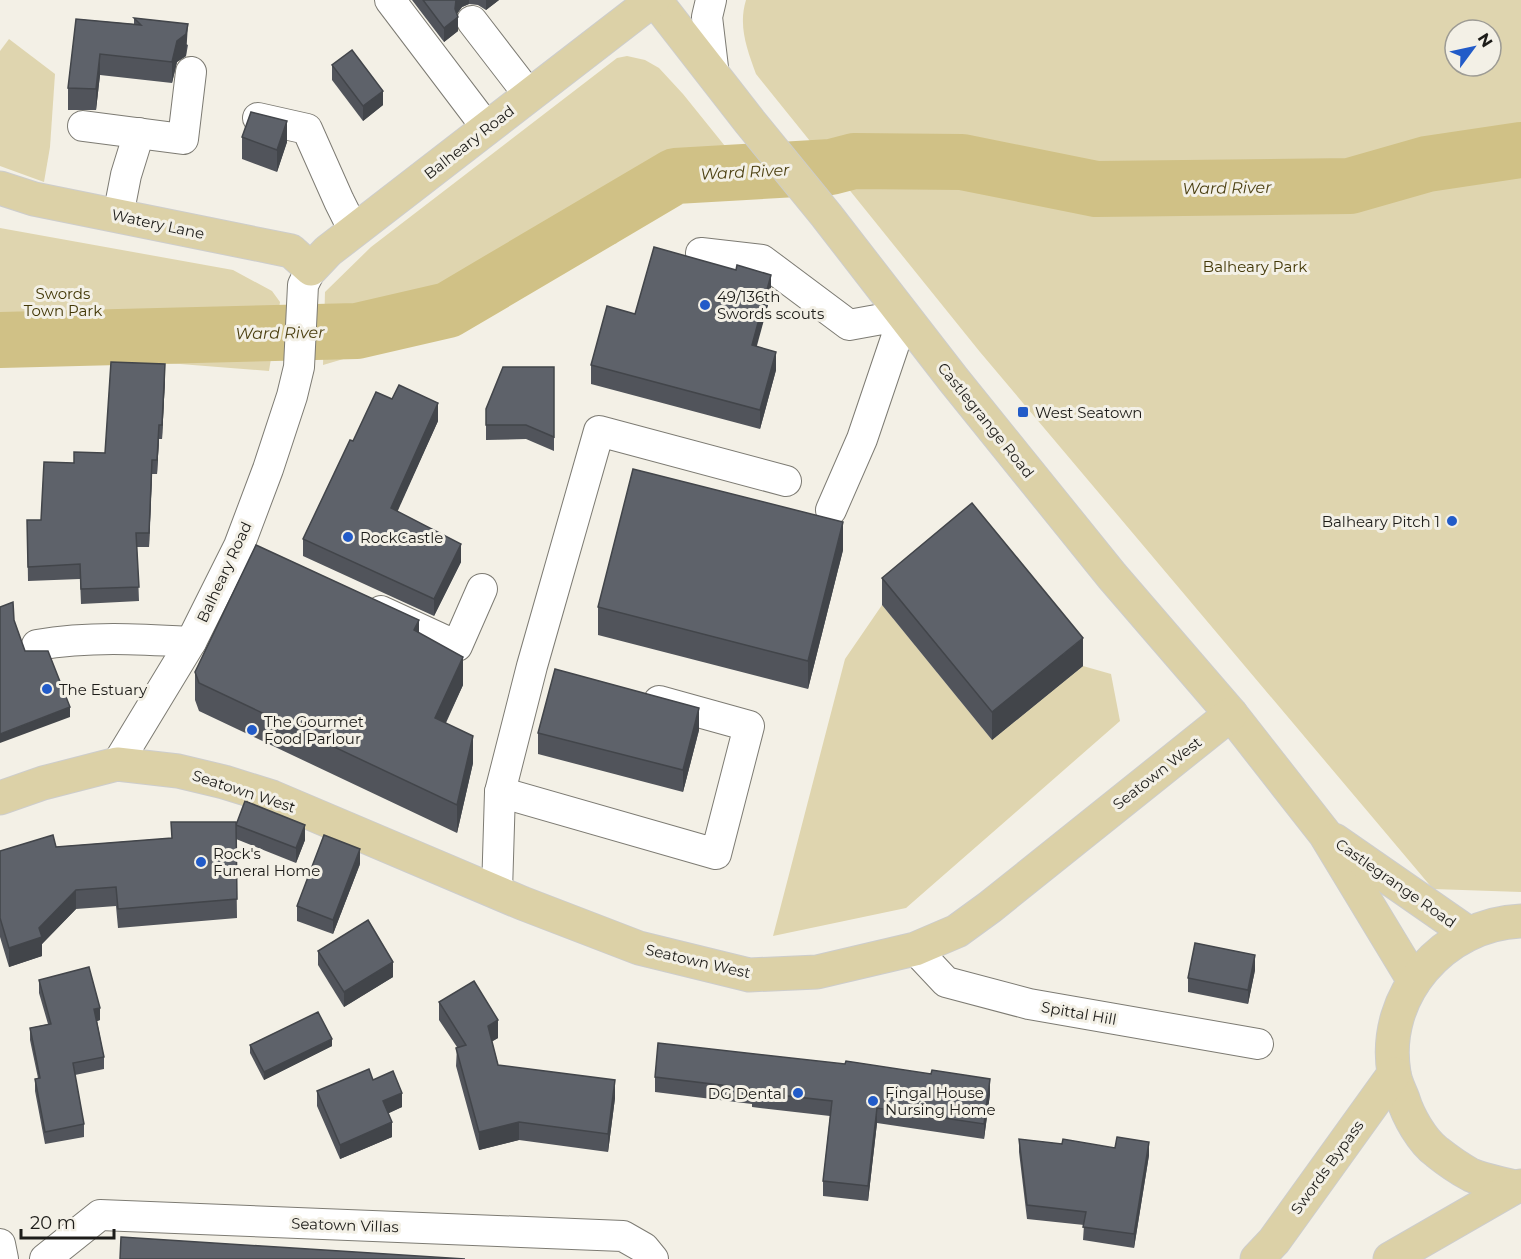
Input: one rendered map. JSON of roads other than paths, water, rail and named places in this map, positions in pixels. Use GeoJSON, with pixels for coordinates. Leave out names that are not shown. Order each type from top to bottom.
{"type":"FeatureCollection","features":[{"type":"Feature","properties":{"kind":"main road","name":"Balheary Road"},"geometry":{"type":"LineString","coordinates":[[307,283],[328,251],[654,0]]}},
{"type":"Feature","properties":{"kind":"main road","name":"Castlegrange Road"},"geometry":{"type":"LineString","coordinates":[[654,0],[826,215],[953,379],[1112,576],[1231,714],[1325,834],[1414,981]]}},
{"type":"Feature","properties":{"kind":"main road","name":"Watery Lane"},"geometry":{"type":"LineString","coordinates":[[0,188],[34,199],[291,252],[307,283]]}},
{"type":"Feature","properties":{"kind":"main road","name":"Seatown West"},"geometry":{"type":"LineString","coordinates":[[117,764],[178,771],[272,797],[522,903],[639,948],[749,975],[817,972],[915,950],[957,931],[1231,714]]}},
{"type":"Feature","properties":{"kind":"main road"},"geometry":{"type":"LineString","coordinates":[[0,798],[43,783],[117,764]]}},
{"type":"Feature","properties":{"kind":"main road","name":"Castlegrange Road"},"geometry":{"type":"LineString","coordinates":[[1325,834],[1468,933]]}},
{"type":"Feature","properties":{"kind":"main road"},"geometry":{"type":"LineString","coordinates":[[1518,1187],[1472,1176],[1435,1151],[1408,1116],[1394,1074],[1393,1041],[1400,1010],[1414,981],[1437,953],[1468,933],[1503,922],[1521,921]]}},
{"type":"Feature","properties":{"kind":"main road","name":"Swords Bypass"},"geometry":{"type":"LineString","coordinates":[[1257,1259],[1274,1240],[1394,1074]]}},
{"type":"Feature","properties":{"kind":"main road"},"geometry":{"type":"LineString","coordinates":[[1390,1259],[1518,1187]]}},
{"type":"Feature","properties":{"kind":"street"},"geometry":{"type":"LineString","coordinates":[[390,0],[487,128]]}},
{"type":"Feature","properties":{"kind":"street"},"geometry":{"type":"LineString","coordinates":[[711,0],[707,17],[714,76]]}},
{"type":"Feature","properties":{"kind":"street"},"geometry":{"type":"LineString","coordinates":[[472,21],[529,95]]}},
{"type":"Feature","properties":{"kind":"street"},"geometry":{"type":"LineString","coordinates":[[83,126],[183,139],[191,72]]}},
{"type":"Feature","properties":{"kind":"street"},"geometry":{"type":"LineString","coordinates":[[258,118],[307,129],[354,231]]}},
{"type":"Feature","properties":{"kind":"street"},"geometry":{"type":"LineString","coordinates":[[118,216],[126,175],[139,133]]}},
{"type":"Feature","properties":{"kind":"street"},"geometry":{"type":"LineString","coordinates":[[701,253],[762,260],[849,325],[904,315],[862,439],[831,510]]}},
{"type":"Feature","properties":{"kind":"street","name":"Balheary Road"},"geometry":{"type":"LineString","coordinates":[[117,764],[191,642],[250,551],[268,469],[299,367],[307,283]]}},
{"type":"Feature","properties":{"kind":"street"},"geometry":{"type":"LineString","coordinates":[[497,891],[500,792],[544,669],[599,431],[786,481]]}},
{"type":"Feature","properties":{"kind":"street"},"geometry":{"type":"LineString","coordinates":[[359,601],[457,646],[482,590]]}},
{"type":"Feature","properties":{"kind":"street"},"geometry":{"type":"LineString","coordinates":[[37,645],[60,641],[114,638],[191,642]]}},
{"type":"Feature","properties":{"kind":"street"},"geometry":{"type":"LineString","coordinates":[[500,792],[716,854],[749,726],[635,694]]}},
{"type":"Feature","properties":{"kind":"street","name":"Spittal Hill"},"geometry":{"type":"LineString","coordinates":[[915,950],[946,982],[1029,1004],[1258,1044]]}},
{"type":"Feature","properties":{"kind":"street","name":"Seatown Villas"},"geometry":{"type":"LineString","coordinates":[[45,1259],[100,1215],[623,1236],[644,1248],[653,1259]]}},
{"type":"Feature","properties":{"kind":"street"},"geometry":{"type":"LineString","coordinates":[[0,1244],[3,1259]]}},
{"type":"Feature","properties":{"kind":"waterway","name":"Ward River"},"geometry":{"type":"LineString","coordinates":[[0,340],[357,331],[448,310],[675,176],[831,167],[854,161],[962,162],[1096,189],[1350,186],[1427,164],[1521,150]]}},
{"type":"Feature","properties":{"kind":"place","name":"49/136th Swords scouts"},"geometry":{"type":"Point","coordinates":[705,305]}},
{"type":"Feature","properties":{"kind":"place","name":"West Seatown"},"geometry":{"type":"Point","coordinates":[1023,412]}},
{"type":"Feature","properties":{"kind":"place","name":"Balheary Pitch 1"},"geometry":{"type":"Point","coordinates":[1452,521]}},
{"type":"Feature","properties":{"kind":"place","name":"RockCastle"},"geometry":{"type":"Point","coordinates":[348,537]}},
{"type":"Feature","properties":{"kind":"place","name":"The Estuary"},"geometry":{"type":"Point","coordinates":[47,689]}},
{"type":"Feature","properties":{"kind":"place","name":"The Gourmet Food Parlour"},"geometry":{"type":"Point","coordinates":[252,730]}},
{"type":"Feature","properties":{"kind":"place","name":"Rock's Funeral Home"},"geometry":{"type":"Point","coordinates":[201,862]}},
{"type":"Feature","properties":{"kind":"place","name":"DG Dental"},"geometry":{"type":"Point","coordinates":[798,1093]}},
{"type":"Feature","properties":{"kind":"place","name":"Fingal House Nursing Home"},"geometry":{"type":"Point","coordinates":[873,1101]}},
{"type":"Feature","properties":{"kind":"park label","name":"Balheary Park"},"geometry":{"type":"Point","coordinates":[1255,266]}},
{"type":"Feature","properties":{"kind":"park label","name":"Swords Town Park"},"geometry":{"type":"Point","coordinates":[63,302]}}]}
